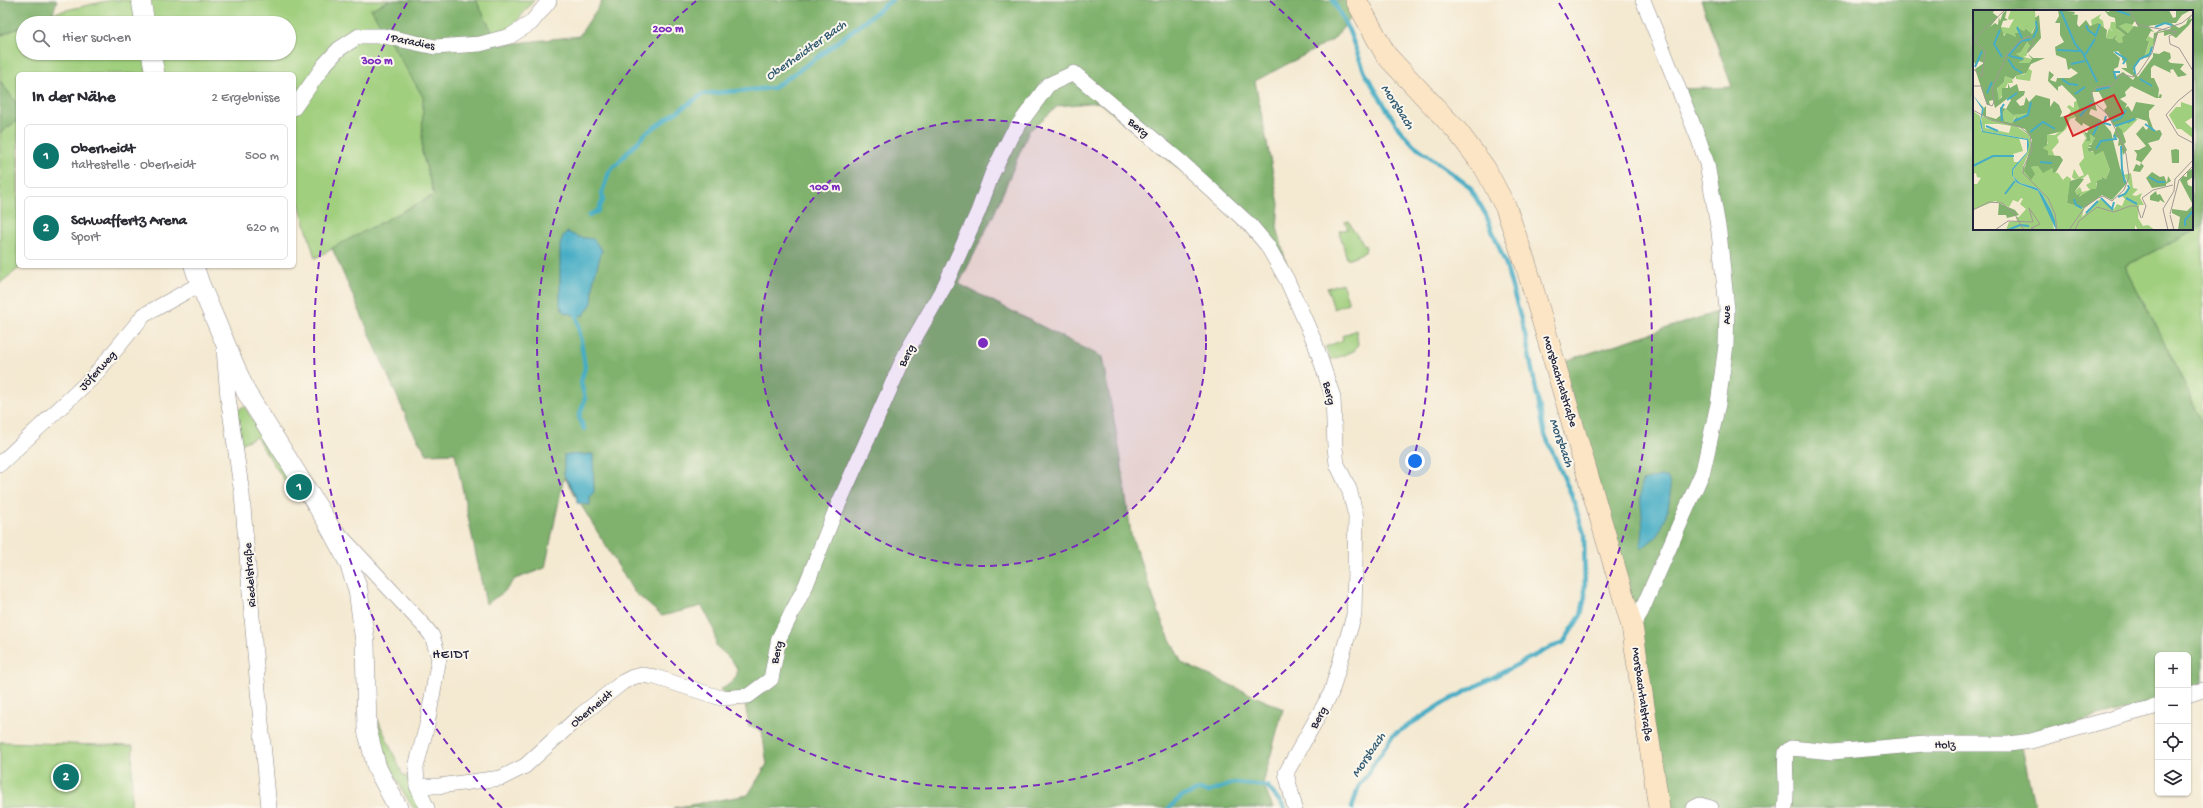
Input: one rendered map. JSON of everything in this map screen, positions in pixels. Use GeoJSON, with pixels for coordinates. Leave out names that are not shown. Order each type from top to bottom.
{"type":"FeatureCollection","features":[{"type":"Feature","properties":{"kind":"main road","name":"Morsbachtalstraße"},"geometry":{"type":"LineString","coordinates":[[1356,0],[1386,55],[1458,132],[1485,168],[1506,208],[1526,265],[1632,626],[1659,808]]}},
{"type":"Feature","properties":{"kind":"street"},"geometry":{"type":"LineString","coordinates":[[141,0],[144,16]]}},
{"type":"Feature","properties":{"kind":"street","name":"Aue"},"geometry":{"type":"LineString","coordinates":[[1632,626],[1641,612],[1703,471],[1709,450],[1723,374],[1727,309],[1719,232],[1707,164],[1699,140],[1643,0]]}},
{"type":"Feature","properties":{"kind":"street","name":"Paradies"},"geometry":{"type":"LineString","coordinates":[[296,105],[325,64],[339,49],[359,36],[384,36],[435,47],[480,44],[510,36],[531,23],[549,1]]}},
{"type":"Feature","properties":{"kind":"street"},"geometry":{"type":"LineString","coordinates":[[152,60],[155,72]]}},
{"type":"Feature","properties":{"kind":"street","name":"Berg"},"geometry":{"type":"LineString","coordinates":[[771,679],[778,638],[806,585],[835,512],[906,353],[945,285],[978,212],[992,174],[1012,134],[1048,85],[1074,72],[1182,162],[1251,226],[1267,245],[1287,280],[1314,343],[1333,397],[1334,448],[1337,464],[1349,489],[1356,516],[1356,600],[1354,615],[1346,646],[1331,693],[1286,774],[1295,808]]}},
{"type":"Feature","properties":{"kind":"street"},"geometry":{"type":"LineString","coordinates":[[197,275],[224,342],[255,410],[326,520],[349,563],[358,590],[364,642],[368,730],[377,768],[398,808]]}},
{"type":"Feature","properties":{"kind":"street","name":"Jöferweg"},"geometry":{"type":"LineString","coordinates":[[0,464],[94,376],[144,315],[197,275]]}},
{"type":"Feature","properties":{"kind":"street","name":"Riedelstraße"},"geometry":{"type":"LineString","coordinates":[[224,342],[228,397],[242,494],[269,808]]}},
{"type":"Feature","properties":{"kind":"street"},"geometry":{"type":"LineString","coordinates":[[326,520],[425,627],[432,636],[438,648],[439,658],[434,689],[416,767],[417,786],[427,808]]}},
{"type":"Feature","properties":{"kind":"street","name":"Oberheidt"},"geometry":{"type":"LineString","coordinates":[[417,786],[459,784],[501,778],[525,766],[582,714],[623,682],[632,677],[642,675],[655,677],[721,698],[748,696],[771,679]]}},
{"type":"Feature","properties":{"kind":"street"},"geometry":{"type":"LineString","coordinates":[[2191,695],[2203,690]]}},
{"type":"Feature","properties":{"kind":"street","name":"Holz"},"geometry":{"type":"LineString","coordinates":[[1784,808],[1787,793],[1785,756],[1786,752],[1791,748],[1832,752],[1925,744],[2009,744],[2039,740],[2155,707]]}},
{"type":"Feature","properties":{"kind":"street"},"geometry":{"type":"LineString","coordinates":[[1694,808],[1700,804],[1711,808]]}},
{"type":"Feature","properties":{"kind":"green space"},"geometry":{"type":"Polygon","coordinates":[[[0,0],[57,0],[53,13],[46,16],[16,16],[16,29],[0,36],[0,0]]]}},
{"type":"Feature","properties":{"kind":"green space"},"geometry":{"type":"Polygon","coordinates":[[[111,0],[390,0],[372,9],[424,97],[422,152],[434,195],[315,258],[296,193],[296,72],[16,72],[16,102],[0,81],[0,36],[16,29],[16,60],[296,60],[296,16],[46,16],[53,13],[111,0]]]}},
{"type":"Feature","properties":{"kind":"green space"},"geometry":{"type":"Polygon","coordinates":[[[390,0],[476,0],[499,45],[579,36],[603,0],[1350,0],[1355,13],[1333,40],[1255,81],[1279,204],[1277,227],[1290,280],[1269,242],[1099,102],[1058,106],[1029,131],[994,214],[959,284],[1102,357],[1120,452],[1131,535],[1164,627],[1182,663],[1283,709],[1263,784],[1273,808],[673,808],[748,795],[767,764],[762,731],[749,726],[745,703],[725,694],[721,689],[735,678],[737,673],[736,668],[733,662],[716,646],[714,629],[702,606],[662,616],[634,592],[564,477],[545,568],[515,579],[504,592],[486,604],[455,453],[427,454],[411,428],[332,248],[434,195],[422,152],[423,97],[371,9],[390,0]]]}},
{"type":"Feature","properties":{"kind":"green space"},"geometry":{"type":"Polygon","coordinates":[[[476,0],[534,0],[498,45],[476,0]]]}},
{"type":"Feature","properties":{"kind":"green space"},"geometry":{"type":"Polygon","coordinates":[[[1701,0],[2203,0],[2203,226],[2125,266],[2175,364],[2203,425],[2203,684],[2191,689],[2191,652],[2155,652],[2155,702],[2020,738],[2035,808],[1662,808],[1638,625],[1562,362],[1720,311],[1722,231],[1681,89],[1732,87],[1701,0]]]}},
{"type":"Feature","properties":{"kind":"green space"},"geometry":{"type":"Polygon","coordinates":[[[0,81],[16,102],[16,121],[0,133],[0,81]]]}},
{"type":"Feature","properties":{"kind":"green space"},"geometry":{"type":"Polygon","coordinates":[[[16,121],[16,268],[19,268],[0,283],[0,133],[16,121]]]}},
{"type":"Feature","properties":{"kind":"green space"},"geometry":{"type":"Polygon","coordinates":[[[1349,221],[1353,230],[1366,247],[1365,252],[1347,259],[1339,231],[1348,229],[1345,222],[1349,221]]]}},
{"type":"Feature","properties":{"kind":"green space"},"geometry":{"type":"Polygon","coordinates":[[[2203,226],[2203,425],[2175,364],[2125,266],[2203,226]]]}},
{"type":"Feature","properties":{"kind":"green space"},"geometry":{"type":"Polygon","coordinates":[[[1342,283],[1349,303],[1334,309],[1327,288],[1342,283]]]}},
{"type":"Feature","properties":{"kind":"green space"},"geometry":{"type":"Polygon","coordinates":[[[1356,330],[1358,344],[1354,351],[1331,360],[1325,347],[1343,340],[1342,336],[1356,330]]]}},
{"type":"Feature","properties":{"kind":"green space"},"geometry":{"type":"Polygon","coordinates":[[[244,406],[295,486],[290,489],[256,437],[240,444],[237,411],[244,406]]]}},
{"type":"Feature","properties":{"kind":"green space"},"geometry":{"type":"Polygon","coordinates":[[[378,720],[403,775],[406,776],[423,808],[413,808],[395,777],[382,743],[378,720]]]}},
{"type":"Feature","properties":{"kind":"green space"},"geometry":{"type":"Polygon","coordinates":[[[0,742],[133,746],[131,808],[0,808],[0,742]]]}},
{"type":"Feature","properties":{"kind":"water"},"geometry":{"type":"Polygon","coordinates":[[[567,232],[578,237],[593,239],[602,250],[594,278],[592,303],[584,315],[577,316],[564,312],[560,305],[560,245],[563,236],[567,232]]]}},
{"type":"Feature","properties":{"kind":"water"},"geometry":{"type":"Polygon","coordinates":[[[593,454],[594,492],[590,496],[590,505],[577,503],[576,495],[564,475],[564,455],[593,454]]]}},
{"type":"Feature","properties":{"kind":"water"},"geometry":{"type":"Polygon","coordinates":[[[1660,476],[1667,477],[1669,482],[1670,497],[1668,506],[1664,522],[1658,534],[1642,549],[1640,547],[1643,532],[1640,492],[1641,484],[1643,481],[1660,476]]]}},
{"type":"Feature","properties":{"kind":"waterway","name":"Oberheidter Bach"},"geometry":{"type":"LineString","coordinates":[[589,215],[598,211],[603,200],[602,192],[609,172],[646,133],[703,94],[773,88],[818,57],[892,0]]}},
{"type":"Feature","properties":{"kind":"waterway","name":"Morsbach"},"geometry":{"type":"LineString","coordinates":[[1333,0],[1349,31],[1365,73],[1399,129],[1414,145],[1469,186],[1486,215],[1505,262],[1525,334],[1545,435],[1572,496],[1584,534],[1585,596],[1581,615],[1563,643],[1549,648],[1444,703],[1393,735],[1358,788],[1352,808]]}},
{"type":"Feature","properties":{"kind":"waterway","name":"Oberheidter Bach"},"geometry":{"type":"LineString","coordinates":[[577,316],[585,367],[581,382],[585,399],[579,417],[584,429]]}},
{"type":"Feature","properties":{"kind":"waterway"},"geometry":{"type":"LineString","coordinates":[[1169,808],[1181,797],[1199,790],[1209,792],[1234,783],[1267,786],[1285,808]]}},
{"type":"Feature","properties":{"kind":"place","name":"Oberheidt"},"geometry":{"type":"Point","coordinates":[299,487]}},
{"type":"Feature","properties":{"kind":"place","name":"Schwaffertz Arena"},"geometry":{"type":"Point","coordinates":[66,777]}},
{"type":"Feature","properties":{"kind":"district","name":"HEIDT"},"geometry":{"type":"Point","coordinates":[451,653]}}]}
